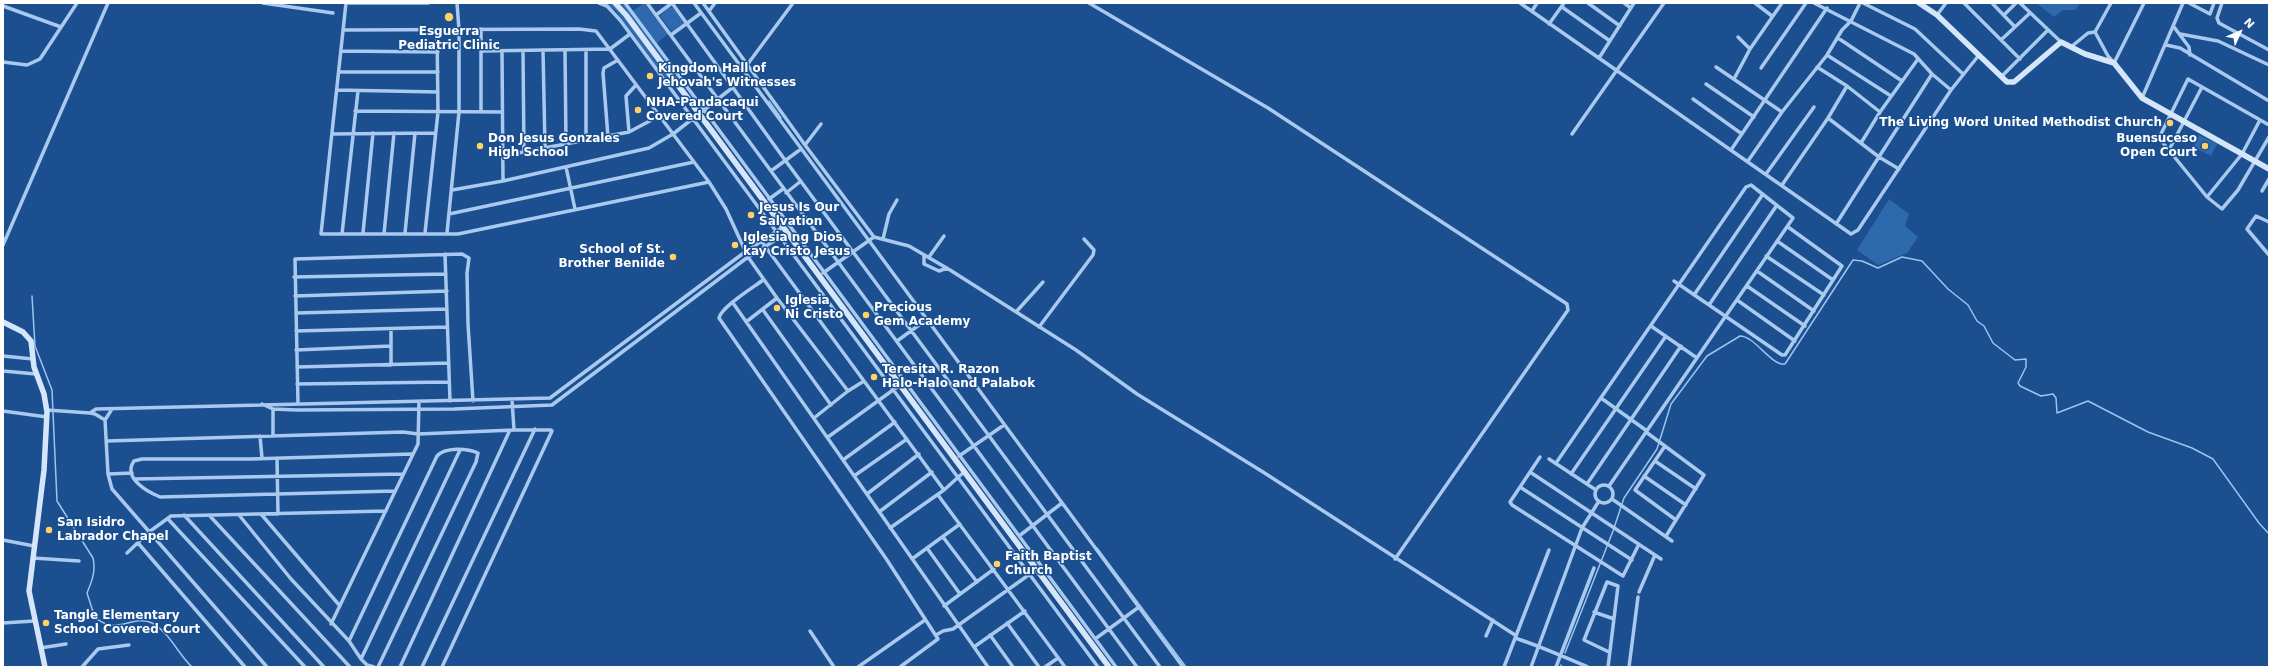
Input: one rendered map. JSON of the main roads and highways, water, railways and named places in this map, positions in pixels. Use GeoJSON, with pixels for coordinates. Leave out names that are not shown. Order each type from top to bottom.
{"type":"FeatureCollection","features":[{"type":"Feature","properties":{"kind":"waterway"},"geometry":{"type":"LineString","coordinates":[[769,101],[781,118]]}},
{"type":"Feature","properties":{"kind":"waterway"},"geometry":{"type":"LineString","coordinates":[[1565,653],[1613,531],[1624,498],[1657,449],[1671,404],[1707,356],[1740,336],[1746,337],[1774,360],[1785,364],[1853,260],[1862,261],[1878,268],[1902,257],[1922,261],[1948,289],[1968,305],[1977,321],[1984,326],[1993,343],[2015,360],[2026,359],[2026,367],[2018,383],[2020,386],[2041,396],[2053,394],[2056,398],[2057,413],[2088,401],[2148,432],[2192,448],[2213,459],[2259,523],[2269,534]]}},
{"type":"Feature","properties":{"kind":"waterway"},"geometry":{"type":"LineString","coordinates":[[32,296],[35,346],[52,390],[57,501],[93,558],[94,572],[87,593],[95,618],[109,625],[119,625],[135,621],[146,621],[152,623],[164,632],[192,667]]}},
{"type":"Feature","properties":{"kind":"waterway"},"geometry":{"type":"LineString","coordinates":[[1097,548],[1186,667]]}},
{"type":"Feature","properties":{"kind":"place","name":"Esguerra Pediatric Clinic"},"geometry":{"type":"Point","coordinates":[449,17]}},
{"type":"Feature","properties":{"kind":"place","name":"Kingdom Hall of Jehovah's Witnesses"},"geometry":{"type":"Point","coordinates":[650,76]}},
{"type":"Feature","properties":{"kind":"place","name":"NHA-Pandacaqui Covered Court"},"geometry":{"type":"Point","coordinates":[638,110]}},
{"type":"Feature","properties":{"kind":"place","name":"The Living Word United Methodist Church"},"geometry":{"type":"Point","coordinates":[2170,123]}},
{"type":"Feature","properties":{"kind":"place","name":"Don Jesus Gonzales High School"},"geometry":{"type":"Point","coordinates":[480,146]}},
{"type":"Feature","properties":{"kind":"place","name":"Buensuceso Open Court"},"geometry":{"type":"Point","coordinates":[2205,146]}},
{"type":"Feature","properties":{"kind":"place","name":"Jesus Is Our Salvation"},"geometry":{"type":"Point","coordinates":[751,215]}},
{"type":"Feature","properties":{"kind":"place","name":"Iglesia ng Dios kay Cristo Jesus"},"geometry":{"type":"Point","coordinates":[735,245]}},
{"type":"Feature","properties":{"kind":"place","name":"School of St. Brother Benilde"},"geometry":{"type":"Point","coordinates":[673,257]}},
{"type":"Feature","properties":{"kind":"place","name":"Iglesia Ni Cristo"},"geometry":{"type":"Point","coordinates":[777,308]}},
{"type":"Feature","properties":{"kind":"place","name":"Precious Gem Academy"},"geometry":{"type":"Point","coordinates":[866,315]}},
{"type":"Feature","properties":{"kind":"place","name":"Teresita R. Razon Halo-Halo and Palabok"},"geometry":{"type":"Point","coordinates":[874,377]}},
{"type":"Feature","properties":{"kind":"place","name":"San Isidro Labrador Chapel"},"geometry":{"type":"Point","coordinates":[49,530]}},
{"type":"Feature","properties":{"kind":"place","name":"Faith Baptist Church"},"geometry":{"type":"Point","coordinates":[997,564]}},
{"type":"Feature","properties":{"kind":"place","name":"Tangle Elementary School Covered Court"},"geometry":{"type":"Point","coordinates":[46,623]}}]}
